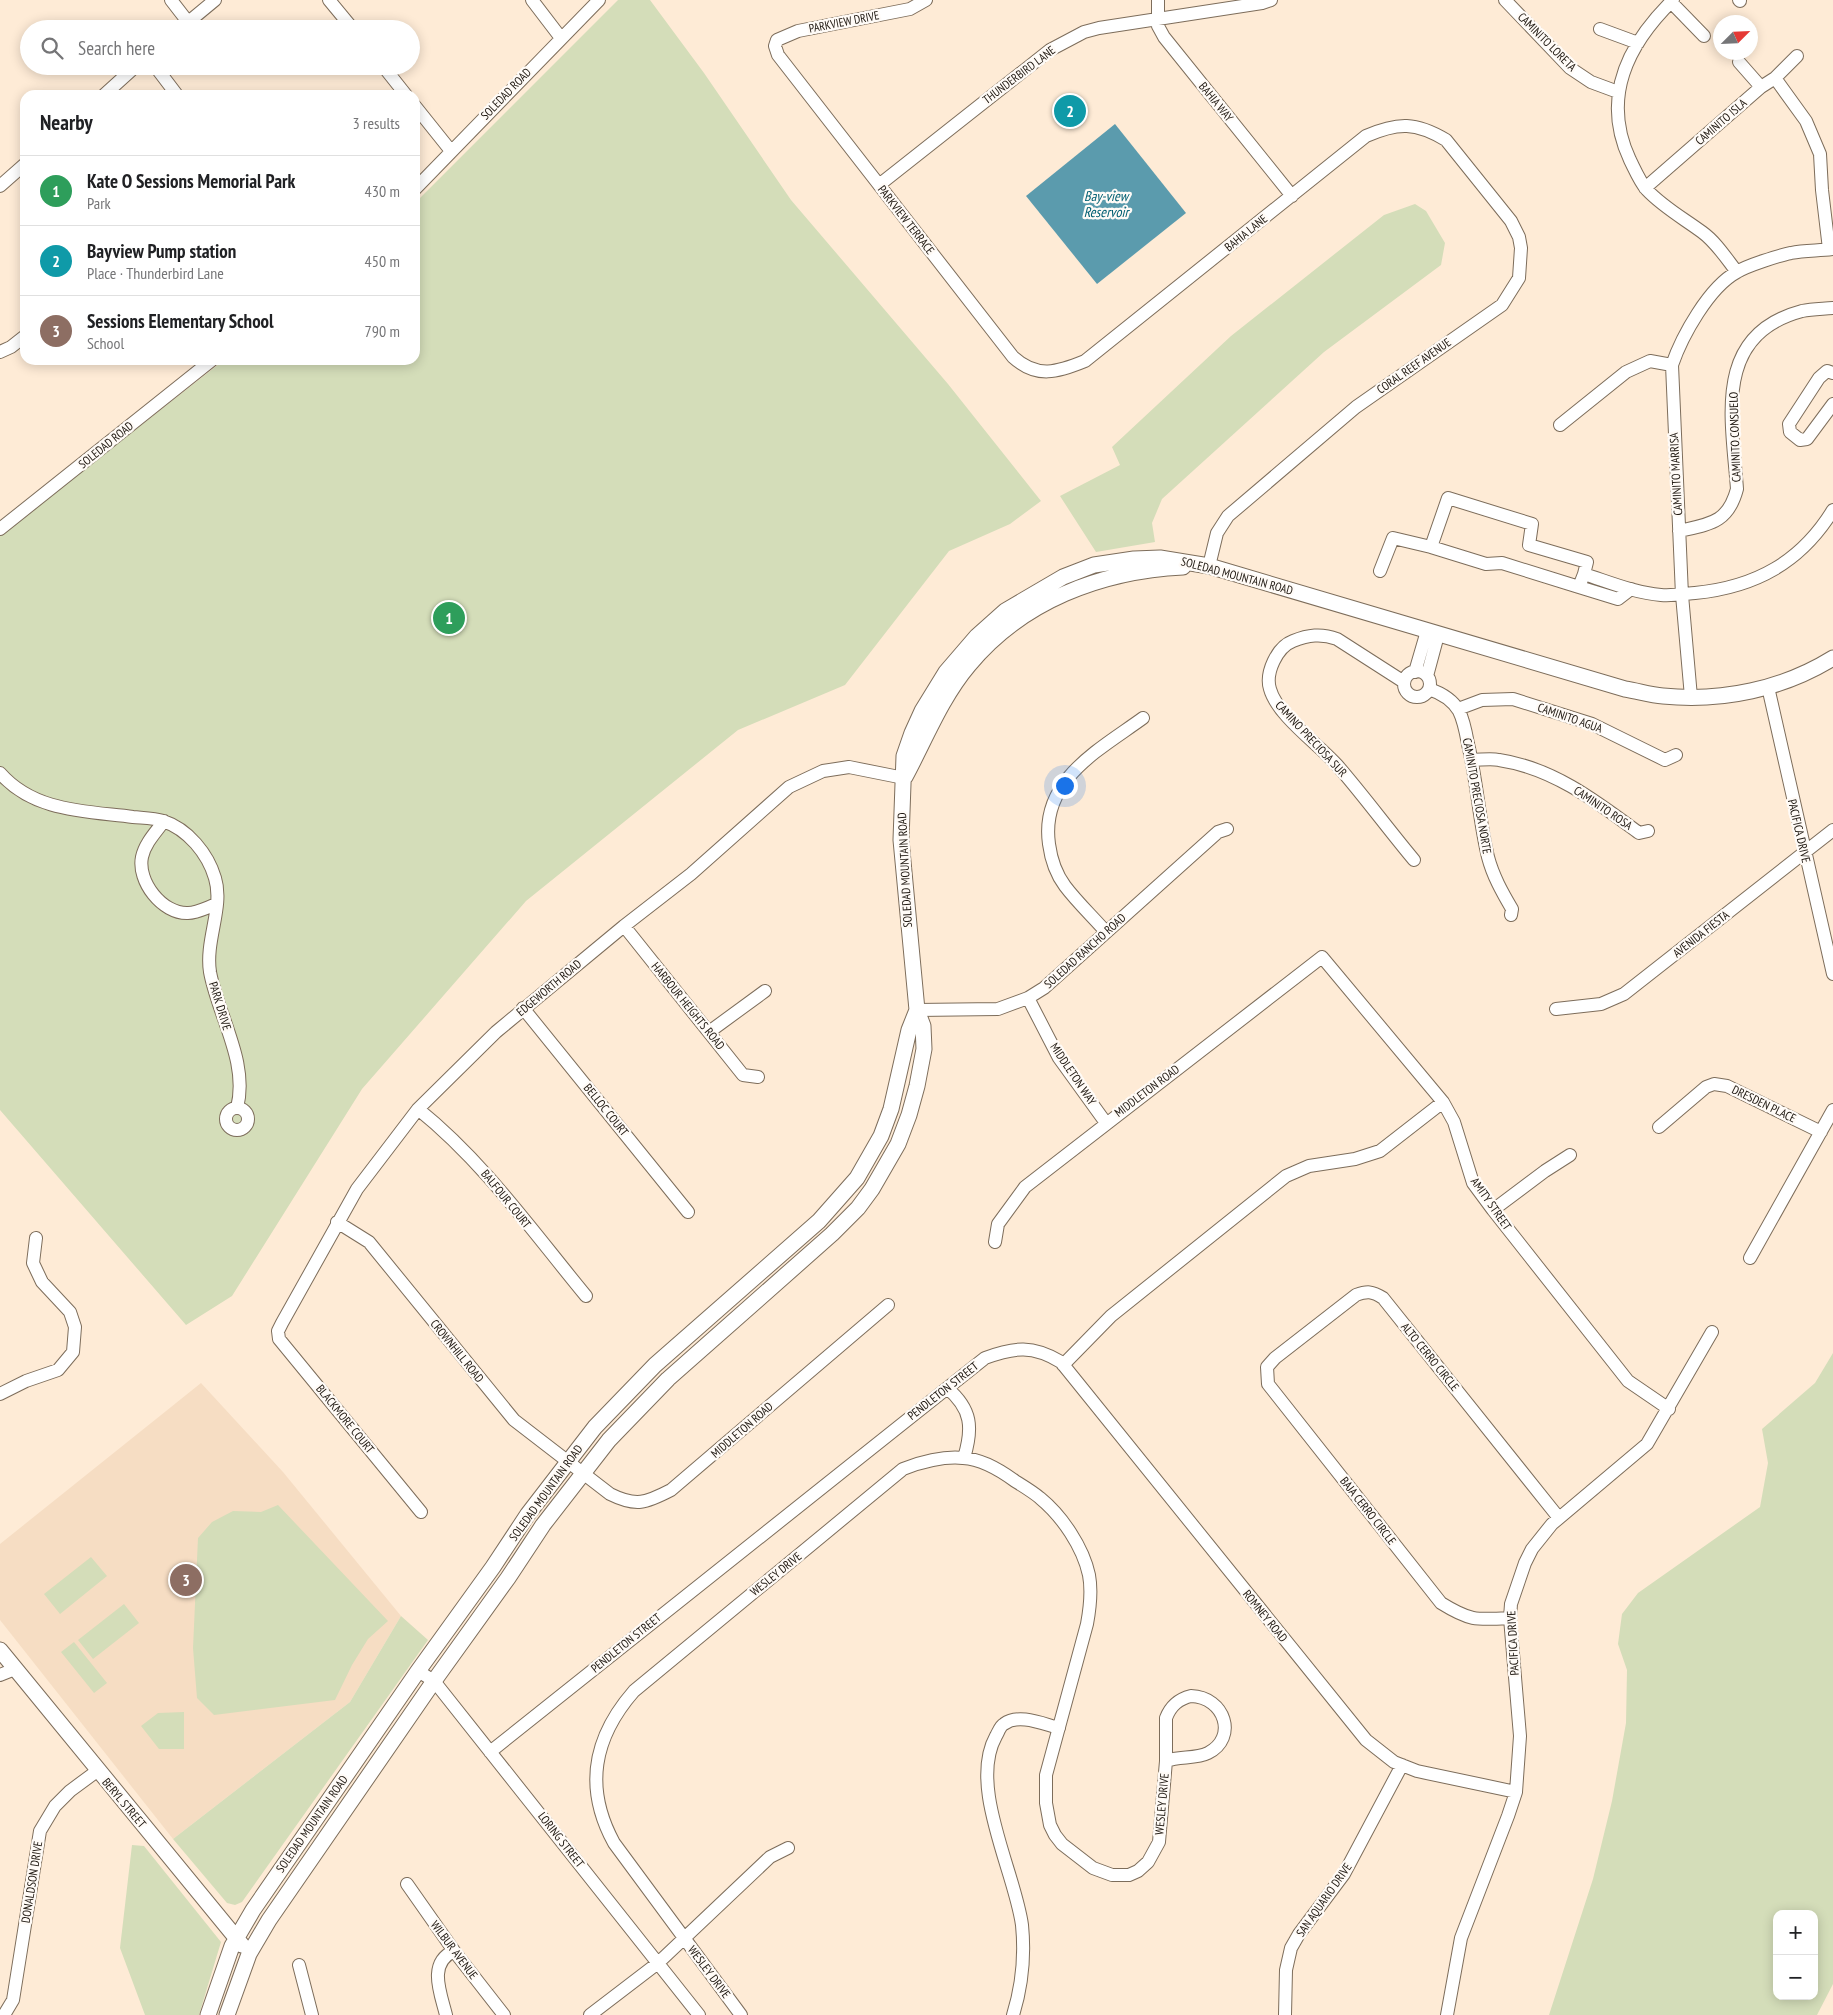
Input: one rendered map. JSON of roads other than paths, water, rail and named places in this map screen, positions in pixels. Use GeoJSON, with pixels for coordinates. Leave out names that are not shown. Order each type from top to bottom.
{"type":"FeatureCollection","features":[{"type":"Feature","properties":{"kind":"main road","name":"SOLEDAD MOUNTAIN ROAD"},"geometry":{"type":"LineString","coordinates":[[227,2015],[249,1954],[268,1920],[508,1578],[543,1525],[609,1440],[668,1379],[832,1234],[858,1208],[872,1189],[898,1144],[917,1086],[924,1049],[924,1026],[917,1010],[901,840],[900,812],[904,778],[904,756],[922,712],[946,672],[984,630],[1006,611],[1063,577],[1094,565],[1134,559],[1160,558],[1209,566],[1625,689],[1662,696],[1691,697],[1733,694],[1768,687],[1798,676],[1833,658]]}},
{"type":"Feature","properties":{"kind":"main road"},"geometry":{"type":"LineString","coordinates":[[904,778],[938,714],[969,665],[997,637],[1018,620],[1069,590],[1099,580],[1130,572],[1209,566]]}},
{"type":"Feature","properties":{"kind":"main road","name":"SOLEDAD MOUNTAIN ROAD"},"geometry":{"type":"LineString","coordinates":[[208,2015],[213,1995],[236,1939],[277,1873],[528,1514],[567,1462],[595,1427],[655,1365],[819,1220],[857,1178],[881,1136],[891,1109],[909,1030],[917,1010]]}},
{"type":"Feature","properties":{"kind":"main road","name":"BERYL STREET"},"geometry":{"type":"LineString","coordinates":[[0,1650],[97,1771],[249,1954]]}},
{"type":"Feature","properties":{"kind":"street"},"geometry":{"type":"LineString","coordinates":[[171,0],[181,20]]}},
{"type":"Feature","properties":{"kind":"street"},"geometry":{"type":"LineString","coordinates":[[190,20],[215,0]]}},
{"type":"Feature","properties":{"kind":"street"},"geometry":{"type":"LineString","coordinates":[[329,0],[345,20]]}},
{"type":"Feature","properties":{"kind":"street"},"geometry":{"type":"LineString","coordinates":[[532,0],[561,38]]}},
{"type":"Feature","properties":{"kind":"street","name":"SOLEDAD ROAD"},"geometry":{"type":"LineString","coordinates":[[420,184],[599,0]]}},
{"type":"Feature","properties":{"kind":"street","name":"PARKVIEW DRIVE"},"geometry":{"type":"LineString","coordinates":[[778,54],[775,46],[777,40],[798,31],[910,9],[926,0]]}},
{"type":"Feature","properties":{"kind":"street","name":"BAHIA WAY"},"geometry":{"type":"LineString","coordinates":[[1158,0],[1158,26],[1164,36],[1292,196]]}},
{"type":"Feature","properties":{"kind":"street","name":"THUNDERBIRD LANE"},"geometry":{"type":"LineString","coordinates":[[880,185],[1050,50],[1092,30],[1262,3],[1270,0]]}},
{"type":"Feature","properties":{"kind":"street","name":"CAMINITO LORETA"},"geometry":{"type":"LineString","coordinates":[[1505,0],[1570,68],[1591,82],[1618,92]]}},
{"type":"Feature","properties":{"kind":"street"},"geometry":{"type":"LineString","coordinates":[[1704,36],[1672,1],[1638,43],[1621,76],[1618,92],[1621,137],[1631,163],[1645,188],[1660,202],[1709,238],[1736,272],[1788,253],[1831,249],[1822,190],[1820,154],[1806,121],[1775,78]]}},
{"type":"Feature","properties":{"kind":"street"},"geometry":{"type":"LineString","coordinates":[[1600,29],[1638,43]]}},
{"type":"Feature","properties":{"kind":"street","name":"PARKVIEW TERRACE"},"geometry":{"type":"LineString","coordinates":[[778,54],[1013,356],[1023,365],[1044,372]]}},
{"type":"Feature","properties":{"kind":"street","name":"CAMINITO ISLA"},"geometry":{"type":"LineString","coordinates":[[1645,188],[1761,87],[1775,78],[1797,56]]}},
{"type":"Feature","properties":{"kind":"street"},"geometry":{"type":"LineString","coordinates":[[1739,62],[1761,87]]}},
{"type":"Feature","properties":{"kind":"street"},"geometry":{"type":"LineString","coordinates":[[110,90],[126,75]]}},
{"type":"Feature","properties":{"kind":"street"},"geometry":{"type":"LineString","coordinates":[[162,75],[173,90]]}},
{"type":"Feature","properties":{"kind":"street"},"geometry":{"type":"LineString","coordinates":[[390,75],[402,90]]}},
{"type":"Feature","properties":{"kind":"street"},"geometry":{"type":"LineString","coordinates":[[420,112],[452,151]]}},
{"type":"Feature","properties":{"kind":"street","name":"BAHIA LANE"},"geometry":{"type":"LineString","coordinates":[[1044,372],[1060,371],[1092,356],[1366,136],[1385,128],[1414,125],[1446,140],[1452,147]]}},
{"type":"Feature","properties":{"kind":"street","name":"CORAL REEF AVENUE"},"geometry":{"type":"LineString","coordinates":[[1209,566],[1217,533],[1228,516],[1356,407],[1502,305],[1519,278],[1521,248],[1519,237],[1511,221],[1452,147]]}},
{"type":"Feature","properties":{"kind":"street"},"geometry":{"type":"LineString","coordinates":[[0,186],[20,168]]}},
{"type":"Feature","properties":{"kind":"street","name":"CAMINITO MARRISA"},"geometry":{"type":"LineString","coordinates":[[1691,697],[1682,595],[1672,365],[1678,349],[1697,313],[1717,289],[1736,272]]}},
{"type":"Feature","properties":{"kind":"street","name":"CAMINITO CONSUELO"},"geometry":{"type":"LineString","coordinates":[[1679,531],[1713,523],[1726,514],[1734,500],[1737,489],[1731,396],[1736,370],[1750,343],[1766,328],[1787,317],[1803,311],[1833,308]]}},
{"type":"Feature","properties":{"kind":"street"},"geometry":{"type":"LineString","coordinates":[[0,352],[20,340]]}},
{"type":"Feature","properties":{"kind":"street"},"geometry":{"type":"LineString","coordinates":[[1560,424],[1626,372],[1650,361],[1672,365]]}},
{"type":"Feature","properties":{"kind":"street","name":"SOLEDAD ROAD"},"geometry":{"type":"LineString","coordinates":[[0,529],[206,365]]}},
{"type":"Feature","properties":{"kind":"street"},"geometry":{"type":"LineString","coordinates":[[1832,407],[1807,439],[1800,440],[1790,432],[1789,424],[1818,378],[1827,371],[1833,373]]}},
{"type":"Feature","properties":{"kind":"street"},"geometry":{"type":"LineString","coordinates":[[1431,547],[1448,498],[1532,524],[1529,545],[1586,562],[1579,587]]}},
{"type":"Feature","properties":{"kind":"street"},"geometry":{"type":"LineString","coordinates":[[1584,574],[1631,589],[1661,595],[1717,591],[1745,584],[1780,567],[1793,558],[1821,529],[1833,510]]}},
{"type":"Feature","properties":{"kind":"street"},"geometry":{"type":"LineString","coordinates":[[1380,571],[1393,538],[1431,547],[1486,564],[1502,563],[1618,599],[1631,589]]}},
{"type":"Feature","properties":{"kind":"street"},"geometry":{"type":"LineString","coordinates":[[1404,682],[1408,675],[1423,679],[1432,633]]}},
{"type":"Feature","properties":{"kind":"street","name":"CAMINO PRECIOSA SUR"},"geometry":{"type":"LineString","coordinates":[[1414,860],[1336,764],[1277,706],[1269,688],[1269,673],[1278,654],[1289,643],[1308,635],[1328,636],[1337,639],[1404,682],[1407,693],[1415,697],[1423,696],[1423,679]]}},
{"type":"Feature","properties":{"kind":"street","name":"CAMINITO PRECIOSA NORTE"},"geometry":{"type":"LineString","coordinates":[[1423,679],[1449,699],[1458,709],[1463,719],[1472,760],[1488,857],[1497,884],[1512,909],[1511,916]]}},
{"type":"Feature","properties":{"kind":"street","name":"PACIFICA DRIVE"},"geometry":{"type":"LineString","coordinates":[[1768,687],[1804,853],[1833,974]]}},
{"type":"Feature","properties":{"kind":"street","name":"CAMINITO AGUA"},"geometry":{"type":"LineString","coordinates":[[1458,709],[1482,700],[1513,699],[1592,724],[1665,760],[1676,755]]}},
{"type":"Feature","properties":{"kind":"street"},"geometry":{"type":"LineString","coordinates":[[1106,932],[1064,886],[1052,860],[1048,834],[1051,806],[1068,776],[1082,762],[1143,718]]}},
{"type":"Feature","properties":{"kind":"street","name":"CAMINITO ROSA"},"geometry":{"type":"LineString","coordinates":[[1472,760],[1498,759],[1552,775],[1590,796],[1639,833],[1648,831]]}},
{"type":"Feature","properties":{"kind":"street","name":"EDGEWORTH ROAD"},"geometry":{"type":"LineString","coordinates":[[282,1323],[357,1189],[418,1109],[523,1008],[691,874],[789,787],[823,770],[849,767],[904,778]]}},
{"type":"Feature","properties":{"kind":"street","name":"PARK DRIVE"},"geometry":{"type":"LineString","coordinates":[[0,773],[8,782],[24,794],[48,805],[164,821],[189,837],[207,857],[216,879],[218,891],[208,961],[215,992],[236,1054],[241,1095],[237,1108]]}},
{"type":"Feature","properties":{"kind":"street"},"geometry":{"type":"LineString","coordinates":[[164,821],[145,846],[142,857],[141,866],[154,897],[173,909],[188,913],[217,904]]}},
{"type":"Feature","properties":{"kind":"street","name":"SOLEDAD RANCHO ROAD"},"geometry":{"type":"LineString","coordinates":[[917,1010],[998,1009],[1028,998],[1044,988],[1218,832],[1227,830]]}},
{"type":"Feature","properties":{"kind":"street","name":"AVENIDA FIESTA"},"geometry":{"type":"LineString","coordinates":[[1556,1009],[1601,1004],[1624,994],[1833,830]]}},
{"type":"Feature","properties":{"kind":"street","name":"HARBOUR HEIGHTS ROAD"},"geometry":{"type":"LineString","coordinates":[[624,926],[743,1075],[758,1077]]}},
{"type":"Feature","properties":{"kind":"street","name":"AMITY STREET"},"geometry":{"type":"LineString","coordinates":[[1322,957],[1443,1102],[1454,1122],[1473,1183],[1493,1210],[1628,1381],[1669,1408]]}},
{"type":"Feature","properties":{"kind":"street","name":"MIDDLETON ROAD"},"geometry":{"type":"LineString","coordinates":[[995,1242],[998,1224],[1024,1187],[1322,957]]}},
{"type":"Feature","properties":{"kind":"street"},"geometry":{"type":"LineString","coordinates":[[709,1032],[765,991]]}},
{"type":"Feature","properties":{"kind":"street","name":"MIDDLETON WAY"},"geometry":{"type":"LineString","coordinates":[[1028,998],[1059,1058],[1106,1122]]}},
{"type":"Feature","properties":{"kind":"street","name":"BELLOC COURT"},"geometry":{"type":"LineString","coordinates":[[523,1008],[688,1212]]}},
{"type":"Feature","properties":{"kind":"street","name":"DRESDEN PLACE"},"geometry":{"type":"LineString","coordinates":[[1659,1127],[1706,1088],[1714,1084],[1727,1086],[1821,1132]]}},
{"type":"Feature","properties":{"kind":"street"},"geometry":{"type":"LineString","coordinates":[[1064,1365],[1111,1316],[1286,1176],[1309,1166],[1355,1159],[1380,1150],[1443,1102]]}},
{"type":"Feature","properties":{"kind":"street","name":"BALFOUR COURT"},"geometry":{"type":"LineString","coordinates":[[418,1109],[446,1132],[472,1158],[586,1296]]}},
{"type":"Feature","properties":{"kind":"street"},"geometry":{"type":"LineString","coordinates":[[1750,1258],[1833,1110]]}},
{"type":"Feature","properties":{"kind":"street"},"geometry":{"type":"LineString","coordinates":[[1493,1210],[1544,1171],[1570,1155]]}},
{"type":"Feature","properties":{"kind":"street","name":"CROWNHILL ROAD"},"geometry":{"type":"LineString","coordinates":[[337,1222],[369,1242],[514,1420],[583,1475]]}},
{"type":"Feature","properties":{"kind":"street"},"geometry":{"type":"LineString","coordinates":[[0,1394],[26,1381],[58,1370],[73,1352],[75,1327],[70,1312],[42,1282],[33,1263],[36,1238]]}},
{"type":"Feature","properties":{"kind":"street","name":"ALTO CERRO CIRCLE"},"geometry":{"type":"LineString","coordinates":[[1275,1358],[1356,1295],[1373,1292],[1383,1298],[1559,1518]]}},
{"type":"Feature","properties":{"kind":"street","name":"MIDDLETON ROAD"},"geometry":{"type":"LineString","coordinates":[[583,1475],[610,1494],[623,1500],[641,1503],[671,1490],[888,1305]]}},
{"type":"Feature","properties":{"kind":"street","name":"BLACKMORE COURT"},"geometry":{"type":"LineString","coordinates":[[282,1323],[278,1331],[279,1340],[421,1512]]}},
{"type":"Feature","properties":{"kind":"street","name":"PACIFICA DRIVE"},"geometry":{"type":"LineString","coordinates":[[1447,2015],[1461,1938],[1516,1792],[1520,1736],[1510,1618],[1511,1604],[1525,1563],[1532,1549],[1552,1524],[1647,1444],[1712,1332]]}},
{"type":"Feature","properties":{"kind":"street","name":"PENDLETON STREET"},"geometry":{"type":"LineString","coordinates":[[490,1752],[985,1358],[1007,1350],[1024,1349],[1049,1354],[1064,1365]]}},
{"type":"Feature","properties":{"kind":"street","name":"BAJA CERRO CIRCLE"},"geometry":{"type":"LineString","coordinates":[[1275,1358],[1267,1367],[1268,1384],[1440,1603],[1462,1616],[1481,1620],[1510,1618]]}},
{"type":"Feature","properties":{"kind":"street","name":"ROMNEY ROAD"},"geometry":{"type":"LineString","coordinates":[[1064,1365],[1366,1740],[1394,1762],[1417,1771],[1516,1792]]}},
{"type":"Feature","properties":{"kind":"street"},"geometry":{"type":"LineString","coordinates":[[947,1388],[966,1410],[969,1420],[970,1439],[964,1458]]}},
{"type":"Feature","properties":{"kind":"street","name":"WESLEY DRIVE"},"geometry":{"type":"LineString","coordinates":[[741,2015],[614,1843],[606,1829],[596,1792],[596,1764],[599,1751],[617,1710],[634,1691],[903,1469],[947,1458],[964,1458],[996,1468],[1040,1498],[1054,1511],[1077,1543],[1089,1574],[1091,1600],[1087,1624],[1046,1775],[1046,1803],[1050,1825],[1062,1844],[1093,1868],[1112,1875],[1129,1875],[1138,1871],[1148,1862],[1159,1842],[1166,1761]]}},
{"type":"Feature","properties":{"kind":"street"},"geometry":{"type":"LineString","coordinates":[[0,1675],[15,1669]]}},
{"type":"Feature","properties":{"kind":"street","name":"LORING STREET"},"geometry":{"type":"LineString","coordinates":[[418,1671],[434,1681],[699,2015]]}},
{"type":"Feature","properties":{"kind":"street"},"geometry":{"type":"LineString","coordinates":[[1191,1696],[1205,1698],[1214,1703],[1224,1720],[1222,1739],[1216,1747],[1208,1753],[1199,1756],[1175,1757],[1166,1761],[1165,1724],[1168,1711],[1184,1698],[1191,1696]]}},
{"type":"Feature","properties":{"kind":"street"},"geometry":{"type":"LineString","coordinates":[[1013,2015],[1020,1993],[1023,1972],[1022,1924],[990,1807],[987,1780],[992,1744],[1003,1724],[1018,1718],[1059,1728]]}},
{"type":"Feature","properties":{"kind":"street","name":"SAN AQUARIO DRIVE"},"geometry":{"type":"LineString","coordinates":[[1285,2015],[1286,1970],[1291,1948],[1299,1934],[1344,1874],[1402,1765]]}},
{"type":"Feature","properties":{"kind":"street","name":"DONALDSON DRIVE"},"geometry":{"type":"LineString","coordinates":[[4,2015],[12,2000],[40,1831],[55,1806],[70,1791],[97,1771]]}},
{"type":"Feature","properties":{"kind":"street"},"geometry":{"type":"LineString","coordinates":[[590,2015],[658,1963],[770,1857],[788,1848]]}},
{"type":"Feature","properties":{"kind":"street","name":"WILBUR AVENUE"},"geometry":{"type":"LineString","coordinates":[[407,1884],[454,1951],[504,2015]]}},
{"type":"Feature","properties":{"kind":"street"},"geometry":{"type":"LineString","coordinates":[[446,2015],[436,1976],[438,1968],[448,1953],[454,1951]]}},
{"type":"Feature","properties":{"kind":"street"},"geometry":{"type":"LineString","coordinates":[[298,1965],[312,2015]]}},
{"type":"Feature","properties":{"kind":"water","name":"Bay-view Reservoir"},"geometry":{"type":"Polygon","coordinates":[[[1115,124],[1186,213],[1097,284],[1026,196],[1115,124]]]}},
{"type":"Feature","properties":{"kind":"place","name":"Bayview Pump station"},"geometry":{"type":"Point","coordinates":[1070,111]}},
{"type":"Feature","properties":{"kind":"place","name":"Kate O Sessions Memorial Park"},"geometry":{"type":"Point","coordinates":[449,618]}},
{"type":"Feature","properties":{"kind":"place","name":"Sessions Elementary School"},"geometry":{"type":"Point","coordinates":[186,1580]}}]}
